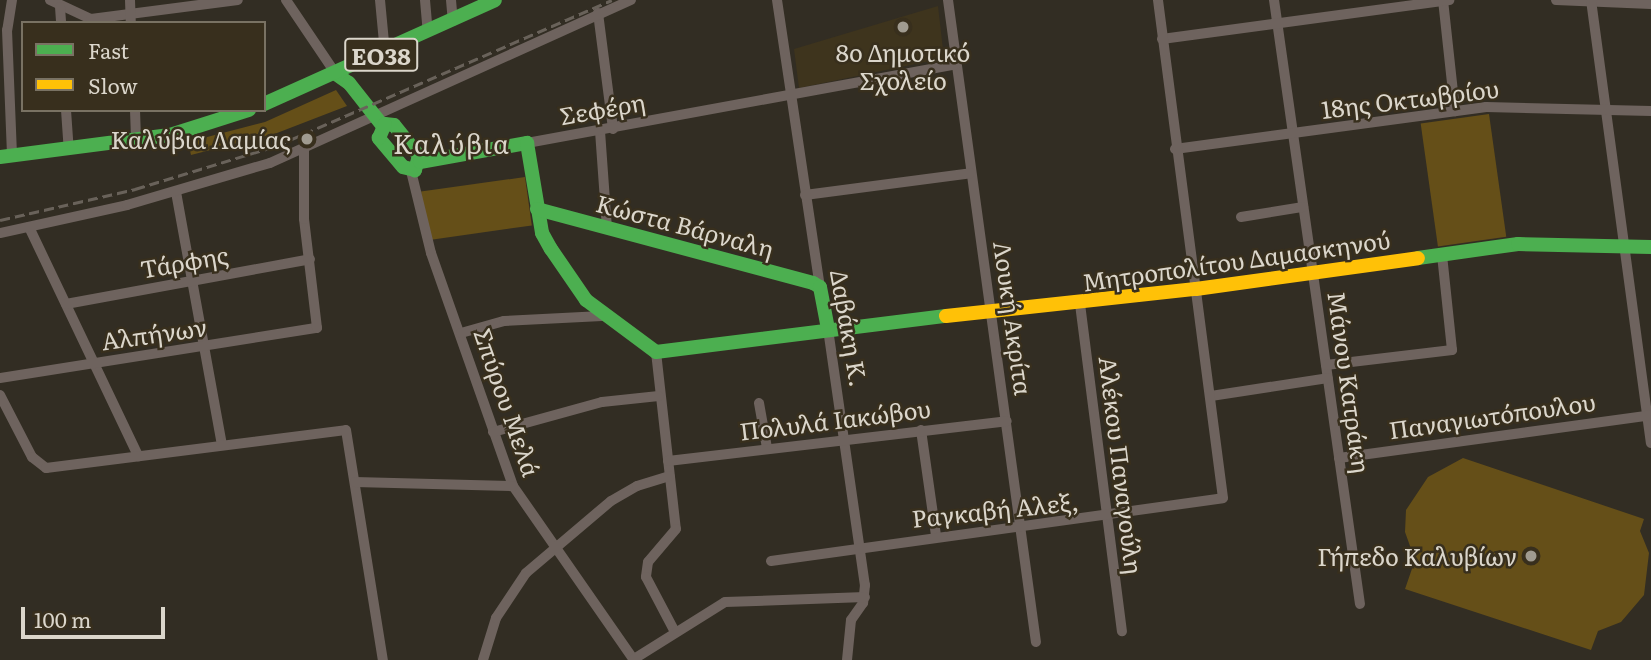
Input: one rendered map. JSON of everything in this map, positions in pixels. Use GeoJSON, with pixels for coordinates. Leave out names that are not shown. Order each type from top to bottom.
{"type":"FeatureCollection","features":[{"type":"Feature","properties":{"kind":"street"},"geometry":{"type":"LineString","coordinates":[[12,0],[7,30],[6,157],[136,140],[207,126],[244,112]]}},
{"type":"Feature","properties":{"kind":"street"},"geometry":{"type":"LineString","coordinates":[[50,0],[85,19],[130,19],[238,0]]}},
{"type":"Feature","properties":{"kind":"street"},"geometry":{"type":"LineString","coordinates":[[130,0],[130,19]]}},
{"type":"Feature","properties":{"kind":"street"},"geometry":{"type":"LineString","coordinates":[[286,0],[336,74],[349,83],[378,122],[394,125],[416,166]]}},
{"type":"Feature","properties":{"kind":"street"},"geometry":{"type":"LineString","coordinates":[[380,0],[385,53]]}},
{"type":"Feature","properties":{"kind":"street"},"geometry":{"type":"LineString","coordinates":[[425,0],[428,33]]}},
{"type":"Feature","properties":{"kind":"street"},"geometry":{"type":"LineString","coordinates":[[451,0],[453,20]]}},
{"type":"Feature","properties":{"kind":"street"},"geometry":{"type":"LineString","coordinates":[[0,233],[176,192],[378,122],[598,13],[631,0]]}},
{"type":"Feature","properties":{"kind":"street","name":"Λουκή Ακρίτα"},"geometry":{"type":"LineString","coordinates":[[948,0],[1023,526],[1036,642]]}},
{"type":"Feature","properties":{"kind":"street"},"geometry":{"type":"LineString","coordinates":[[1158,0],[1175,149],[1211,396],[1328,378]]}},
{"type":"Feature","properties":{"kind":"street","name":"Μάνου Κατράκη"},"geometry":{"type":"LineString","coordinates":[[1274,0],[1360,604]]}},
{"type":"Feature","properties":{"kind":"street"},"geometry":{"type":"LineString","coordinates":[[1443,0],[1455,111]]}},
{"type":"Feature","properties":{"kind":"street"},"geometry":{"type":"LineString","coordinates":[[1162,39],[1372,5],[1449,0]]}},
{"type":"Feature","properties":{"kind":"street"},"geometry":{"type":"LineString","coordinates":[[1556,0],[1651,4]]}},
{"type":"Feature","properties":{"kind":"street","name":"Δαβάκη Κ."},"geometry":{"type":"LineString","coordinates":[[780,1],[805,195],[863,546],[864,597],[851,621],[848,660]]}},
{"type":"Feature","properties":{"kind":"street"},"geometry":{"type":"LineString","coordinates":[[1591,1],[1651,443]]}},
{"type":"Feature","properties":{"kind":"street","name":"ΕΟ38"},"geometry":{"type":"LineString","coordinates":[[266,103],[385,53],[487,2]]}},
{"type":"Feature","properties":{"kind":"street"},"geometry":{"type":"LineString","coordinates":[[60,7],[61,21]]}},
{"type":"Feature","properties":{"kind":"street"},"geometry":{"type":"LineString","coordinates":[[598,13],[613,129]]}},
{"type":"Feature","properties":{"kind":"street","name":"Σεφέρη"},"geometry":{"type":"LineString","coordinates":[[416,166],[791,98],[956,64]]}},
{"type":"Feature","properties":{"kind":"street","name":"18ης Οκτωβρίου"},"geometry":{"type":"LineString","coordinates":[[1175,149],[1496,106],[1651,111]]}},
{"type":"Feature","properties":{"kind":"street"},"geometry":{"type":"LineString","coordinates":[[66,112],[69,149]]}},
{"type":"Feature","properties":{"kind":"street"},"geometry":{"type":"LineString","coordinates":[[135,112],[136,140]]}},
{"type":"Feature","properties":{"kind":"street"},"geometry":{"type":"LineString","coordinates":[[600,131],[607,228]]}},
{"type":"Feature","properties":{"kind":"street"},"geometry":{"type":"LineString","coordinates":[[527,144],[537,209],[551,249],[602,316],[656,352],[676,529],[648,562],[646,577],[675,632]]}},
{"type":"Feature","properties":{"kind":"street"},"geometry":{"type":"LineString","coordinates":[[304,149],[304,219],[310,259]]}},
{"type":"Feature","properties":{"kind":"street","name":"Σπύρου Μελά"},"geometry":{"type":"LineString","coordinates":[[416,166],[420,218],[513,486],[634,660]]}},
{"type":"Feature","properties":{"kind":"street"},"geometry":{"type":"LineString","coordinates":[[805,195],[971,173]]}},
{"type":"Feature","properties":{"kind":"street"},"geometry":{"type":"LineString","coordinates":[[176,192],[222,444]]}},
{"type":"Feature","properties":{"kind":"street"},"geometry":{"type":"LineString","coordinates":[[1241,217],[1303,207]]}},
{"type":"Feature","properties":{"kind":"street","name":"Κώστα Βάρναλη"},"geometry":{"type":"LineString","coordinates":[[537,209],[820,287]]}},
{"type":"Feature","properties":{"kind":"street"},"geometry":{"type":"LineString","coordinates":[[29,227],[138,456]]}},
{"type":"Feature","properties":{"kind":"street","name":"Μητροπολίτου Δαμασκηνού"},"geometry":{"type":"LineString","coordinates":[[656,352],[991,310],[1080,304],[1530,242],[1651,247]]}},
{"type":"Feature","properties":{"kind":"street"},"geometry":{"type":"LineString","coordinates":[[1326,365],[1452,350],[1443,255]]}},
{"type":"Feature","properties":{"kind":"street","name":"Τάρφης"},"geometry":{"type":"LineString","coordinates":[[66,304],[310,259]]}},
{"type":"Feature","properties":{"kind":"street","name":"Αλπήνων"},"geometry":{"type":"LineString","coordinates":[[0,378],[314,329],[320,318],[310,259]]}},
{"type":"Feature","properties":{"kind":"street","name":"Αλέκου Παναγούλη"},"geometry":{"type":"LineString","coordinates":[[1080,304],[1122,631]]}},
{"type":"Feature","properties":{"kind":"street"},"geometry":{"type":"LineString","coordinates":[[461,332],[503,321],[602,316]]}},
{"type":"Feature","properties":{"kind":"street"},"geometry":{"type":"LineString","coordinates":[[0,395],[32,457],[46,468],[346,430],[383,660]]}},
{"type":"Feature","properties":{"kind":"street"},"geometry":{"type":"LineString","coordinates":[[493,432],[602,402],[659,396]]}},
{"type":"Feature","properties":{"kind":"street","name":"Ραγκαβή Αλεξ,"},"geometry":{"type":"LineString","coordinates":[[771,561],[936,536],[1109,517],[1223,498],[1211,396]]}},
{"type":"Feature","properties":{"kind":"street"},"geometry":{"type":"LineString","coordinates":[[759,403],[767,448]]}},
{"type":"Feature","properties":{"kind":"street","name":"Παναγιωτόπουλου"},"geometry":{"type":"LineString","coordinates":[[1339,458],[1649,415]]}},
{"type":"Feature","properties":{"kind":"street","name":"Πολυλά Ιακώβου"},"geometry":{"type":"LineString","coordinates":[[668,461],[1007,421]]}},
{"type":"Feature","properties":{"kind":"street"},"geometry":{"type":"LineString","coordinates":[[921,430],[936,536]]}},
{"type":"Feature","properties":{"kind":"street"},"geometry":{"type":"LineString","coordinates":[[483,660],[496,618],[526,572],[623,494],[670,476]]}},
{"type":"Feature","properties":{"kind":"street"},"geometry":{"type":"LineString","coordinates":[[355,482],[513,486]]}},
{"type":"Feature","properties":{"kind":"street"},"geometry":{"type":"LineString","coordinates":[[634,660],[725,602],[864,597]]}},
{"type":"Feature","properties":{"kind":"shaded area","name":"8ο Δημοτικό Σχολείο"},"geometry":{"type":"Polygon","coordinates":[[[938,6],[944,58],[799,88],[794,49],[938,6]]]}},
{"type":"Feature","properties":{"kind":"shaded area"},"geometry":{"type":"Polygon","coordinates":[[[336,90],[347,106],[277,133],[191,155],[188,142],[265,122],[336,90]]]}},
{"type":"Feature","properties":{"kind":"shaded area"},"geometry":{"type":"Polygon","coordinates":[[[1489,114],[1506,237],[1438,246],[1421,124],[1489,114]]]}},
{"type":"Feature","properties":{"kind":"shaded area"},"geometry":{"type":"Polygon","coordinates":[[[525,177],[532,226],[428,240],[421,192],[525,177]]]}},
{"type":"Feature","properties":{"kind":"shaded area","name":"Γήπεδο Καλυβίων"},"geometry":{"type":"Polygon","coordinates":[[[1463,458],[1644,519],[1640,531],[1649,553],[1644,595],[1621,622],[1598,631],[1591,650],[1405,589],[1415,560],[1405,532],[1406,510],[1428,477],[1463,458]]]}},
{"type":"Feature","properties":{"kind":"railway"},"geometry":{"type":"LineString","coordinates":[[0,220],[135,189],[276,146],[612,0]]}},
{"type":"Feature","properties":{"kind":"traffic: fast"},"geometry":{"type":"LineString","coordinates":[[266,103],[495,0]]}},
{"type":"Feature","properties":{"kind":"traffic: fast"},"geometry":{"type":"LineString","coordinates":[[336,74],[349,83],[382,125]]}},
{"type":"Feature","properties":{"kind":"traffic: fast"},"geometry":{"type":"LineString","coordinates":[[0,157],[170,135],[243,112]]}},
{"type":"Feature","properties":{"kind":"traffic: fast"},"geometry":{"type":"LineString","coordinates":[[385,124],[394,125],[419,156],[415,170],[403,167],[379,138],[385,124]]}},
{"type":"Feature","properties":{"kind":"traffic: fast"},"geometry":{"type":"LineString","coordinates":[[420,162],[527,143],[542,233],[551,249],[586,300],[656,352],[946,316]]}},
{"type":"Feature","properties":{"kind":"traffic: fast"},"geometry":{"type":"LineString","coordinates":[[537,209],[813,283],[820,287],[828,329]]}},
{"type":"Feature","properties":{"kind":"traffic: fast"},"geometry":{"type":"LineString","coordinates":[[1418,258],[1518,244],[1651,247]]}},
{"type":"Feature","properties":{"kind":"traffic: slow"},"geometry":{"type":"LineString","coordinates":[[946,316],[1196,289],[1418,258]]}},
{"type":"Feature","properties":{"kind":"place","name":"8ο Δημοτικό Σχολείο"},"geometry":{"type":"Point","coordinates":[903,27]}},
{"type":"Feature","properties":{"kind":"place","name":"Καλύβια Λαμίας"},"geometry":{"type":"Point","coordinates":[307,139]}},
{"type":"Feature","properties":{"kind":"place","name":"Γήπεδο Καλυβίων"},"geometry":{"type":"Point","coordinates":[1531,556]}},
{"type":"Feature","properties":{"kind":"district","name":"Καλύβια"},"geometry":{"type":"Point","coordinates":[452,143]}}]}
